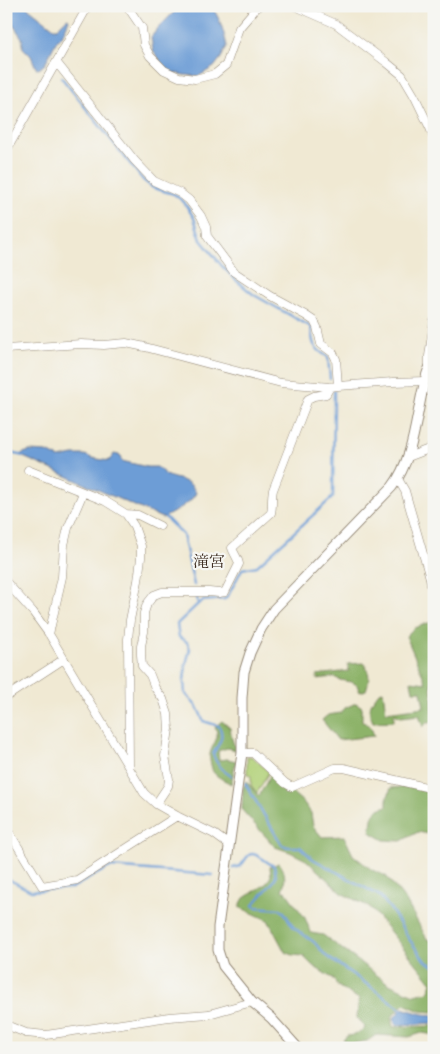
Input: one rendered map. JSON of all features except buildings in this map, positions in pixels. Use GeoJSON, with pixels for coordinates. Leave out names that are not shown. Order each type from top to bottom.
{"type":"FeatureCollection","features":[{"type":"Feature","properties":{"kind":"street"},"geometry":{"type":"LineString","coordinates":[[6,151],[88,6]]}},
{"type":"Feature","properties":{"kind":"street"},"geometry":{"type":"LineString","coordinates":[[127,6],[142,28],[144,45],[150,56],[164,70],[179,77],[195,79],[215,74],[226,65],[239,28],[258,6]]}},
{"type":"Feature","properties":{"kind":"street"},"geometry":{"type":"LineString","coordinates":[[295,6],[336,24],[402,75],[415,97],[434,139]]}},
{"type":"Feature","properties":{"kind":"street"},"geometry":{"type":"LineString","coordinates":[[56,63],[135,161],[154,181],[180,193],[189,200],[201,216],[206,227],[207,236],[234,272],[270,296],[314,321],[321,344],[333,353],[336,358],[334,387],[326,394],[314,396],[308,400],[272,490],[271,513],[232,548],[233,553],[238,559],[238,564],[225,592],[162,592],[154,595],[147,604],[144,613],[142,666],[150,675],[155,688],[163,699],[168,714],[169,729],[165,756],[169,779],[168,786],[156,804]]}},
{"type":"Feature","properties":{"kind":"street"},"geometry":{"type":"LineString","coordinates":[[298,1048],[271,1018],[252,1002],[223,966],[218,950],[218,927],[242,753],[244,672],[261,629],[274,609],[398,479],[408,457],[425,381],[431,363],[429,356],[434,321]]}},
{"type":"Feature","properties":{"kind":"street"},"geometry":{"type":"LineString","coordinates":[[6,349],[126,343],[281,383],[334,387],[425,381]]}},
{"type":"Feature","properties":{"kind":"street"},"geometry":{"type":"LineString","coordinates":[[408,457],[434,447]]}},
{"type":"Feature","properties":{"kind":"street"},"geometry":{"type":"LineString","coordinates":[[28,470],[105,501],[126,514],[134,526],[141,546],[138,581],[128,639],[129,768]]}},
{"type":"Feature","properties":{"kind":"street"},"geometry":{"type":"LineString","coordinates":[[398,479],[405,491],[430,578],[434,599]]}},
{"type":"Feature","properties":{"kind":"street"},"geometry":{"type":"LineString","coordinates":[[49,634],[62,577],[64,545],[68,528],[83,493]]}},
{"type":"Feature","properties":{"kind":"street"},"geometry":{"type":"LineString","coordinates":[[126,514],[138,515],[160,526]]}},
{"type":"Feature","properties":{"kind":"street"},"geometry":{"type":"LineString","coordinates":[[8,586],[33,612],[49,634],[144,793],[156,804],[214,834],[229,845]]}},
{"type":"Feature","properties":{"kind":"street"},"geometry":{"type":"LineString","coordinates":[[6,697],[64,659]]}},
{"type":"Feature","properties":{"kind":"street"},"geometry":{"type":"LineString","coordinates":[[242,753],[253,753],[285,783],[292,787],[335,768],[344,768],[434,789]]}},
{"type":"Feature","properties":{"kind":"street"},"geometry":{"type":"LineString","coordinates":[[6,827],[42,886],[78,880],[177,816]]}},
{"type":"Feature","properties":{"kind":"street"},"geometry":{"type":"LineString","coordinates":[[6,1025],[26,1033],[46,1036],[169,1017],[209,1014],[252,1002]]}},
{"type":"Feature","properties":{"kind":"green space"},"geometry":{"type":"Polygon","coordinates":[[[434,621],[434,681],[431,682],[434,722],[427,722],[423,727],[419,715],[401,717],[394,714],[394,721],[373,722],[370,706],[379,692],[383,691],[386,712],[424,707],[421,691],[413,691],[411,681],[426,683],[406,636],[414,628],[434,621]]]}},
{"type":"Feature","properties":{"kind":"green space"},"geometry":{"type":"Polygon","coordinates":[[[364,663],[369,676],[366,690],[360,692],[357,685],[352,682],[334,677],[317,679],[317,675],[349,671],[348,664],[364,663]]]}},
{"type":"Feature","properties":{"kind":"green space"},"geometry":{"type":"Polygon","coordinates":[[[356,703],[362,707],[362,721],[371,727],[374,736],[338,740],[322,720],[328,715],[341,713],[345,708],[356,703]]]}},
{"type":"Feature","properties":{"kind":"green space"},"geometry":{"type":"Polygon","coordinates":[[[222,721],[230,728],[236,750],[227,748],[218,751],[219,760],[236,761],[231,784],[214,773],[210,759],[210,753],[217,737],[215,727],[222,721]]]}},
{"type":"Feature","properties":{"kind":"green space"},"geometry":{"type":"Polygon","coordinates":[[[247,756],[253,757],[269,772],[257,793],[251,785],[251,776],[247,774],[247,756]]]}},
{"type":"Feature","properties":{"kind":"green space"},"geometry":{"type":"Polygon","coordinates":[[[271,774],[304,803],[311,813],[313,826],[322,837],[344,836],[353,855],[372,870],[386,876],[406,901],[427,939],[434,942],[434,1012],[420,1011],[404,1004],[394,1014],[392,1023],[393,1027],[434,1026],[434,1035],[422,1033],[409,1037],[376,1035],[367,1041],[350,1044],[343,1040],[347,1036],[359,1033],[365,1027],[357,1018],[359,999],[339,987],[332,978],[313,966],[303,956],[285,952],[268,920],[239,907],[244,898],[266,884],[271,876],[270,867],[279,863],[285,876],[282,890],[286,892],[305,918],[311,933],[323,935],[389,984],[414,995],[428,992],[432,983],[370,907],[343,894],[306,860],[275,847],[242,810],[243,788],[246,781],[259,796],[271,774]]]}},
{"type":"Feature","properties":{"kind":"green space"},"geometry":{"type":"Polygon","coordinates":[[[391,788],[420,788],[428,793],[427,822],[434,825],[434,835],[418,832],[401,841],[384,840],[370,832],[373,815],[378,810],[387,806],[387,799],[391,788]]]}},
{"type":"Feature","properties":{"kind":"water"},"geometry":{"type":"Polygon","coordinates":[[[6,6],[26,6],[54,28],[57,28],[68,18],[69,20],[62,36],[56,42],[45,64],[39,69],[36,68],[31,56],[23,48],[22,38],[6,14],[6,6]]]}},
{"type":"Feature","properties":{"kind":"water"},"geometry":{"type":"Polygon","coordinates":[[[180,6],[211,6],[219,20],[227,46],[214,67],[199,76],[170,72],[153,51],[151,37],[180,6]]]}},
{"type":"Feature","properties":{"kind":"water"},"geometry":{"type":"Polygon","coordinates":[[[29,451],[47,452],[59,458],[85,455],[109,461],[114,454],[119,455],[122,461],[147,467],[157,467],[166,475],[187,482],[196,493],[186,504],[162,518],[21,456],[21,454],[29,451]]]}},
{"type":"Feature","properties":{"kind":"water"},"geometry":{"type":"Polygon","coordinates":[[[402,1008],[422,1014],[434,1015],[434,1023],[398,1025],[395,1023],[394,1018],[402,1008]]]}},
{"type":"Feature","properties":{"kind":"waterway"},"geometry":{"type":"LineString","coordinates":[[431,6],[434,11]]}},
{"type":"Feature","properties":{"kind":"waterway"},"geometry":{"type":"LineString","coordinates":[[61,77],[143,180],[153,188],[174,194],[184,202],[194,218],[201,240],[222,266],[254,295],[311,327],[314,345],[328,357],[330,379]]}},
{"type":"Feature","properties":{"kind":"waterway"},"geometry":{"type":"LineString","coordinates":[[198,604],[203,601],[225,599],[242,569],[257,566],[333,497],[334,391]]}},
{"type":"Feature","properties":{"kind":"waterway"},"geometry":{"type":"LineString","coordinates":[[6,453],[24,456]]}},
{"type":"Feature","properties":{"kind":"waterway"},"geometry":{"type":"LineString","coordinates":[[163,515],[183,535],[194,585]]}},
{"type":"Feature","properties":{"kind":"waterway"},"geometry":{"type":"LineString","coordinates":[[197,598],[198,604],[177,624],[179,637],[187,642],[190,649],[184,681],[185,693],[197,707],[203,721],[219,726],[221,737],[213,754],[220,767],[231,776]]}},
{"type":"Feature","properties":{"kind":"waterway"},"geometry":{"type":"LineString","coordinates":[[245,783],[282,845],[300,847],[313,859],[380,896],[425,961],[434,966]]}},
{"type":"Feature","properties":{"kind":"waterway"},"geometry":{"type":"LineString","coordinates":[[233,868],[240,866],[251,854],[274,866],[276,876],[274,881],[253,905],[255,907],[280,909],[294,928],[314,942],[326,956],[402,1010]]}},
{"type":"Feature","properties":{"kind":"waterway"},"geometry":{"type":"LineString","coordinates":[[6,878],[31,891],[72,888],[110,867],[213,875]]}},
{"type":"Feature","properties":{"kind":"district","name":"滝宮"},"geometry":{"type":"Point","coordinates":[209,561]}}]}
